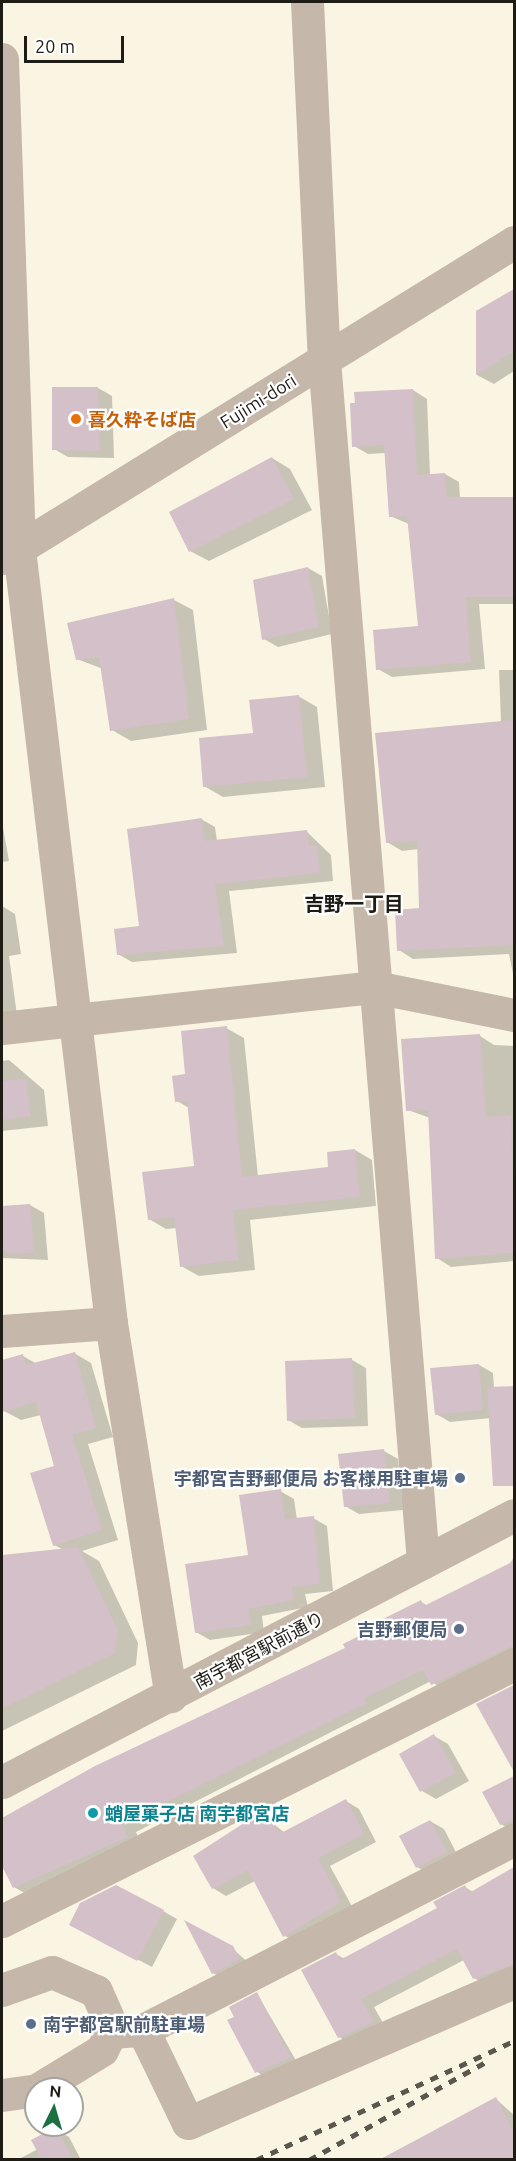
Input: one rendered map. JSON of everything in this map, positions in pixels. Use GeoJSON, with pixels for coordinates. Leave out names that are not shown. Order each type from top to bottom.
{"type":"FeatureCollection","features":[{"type":"Feature","properties":{"kind":"street"},"geometry":{"type":"LineString","coordinates":[[308,2],[324,360],[423,1562]]}},
{"type":"Feature","properties":{"kind":"street"},"geometry":{"type":"LineString","coordinates":[[2,59],[10,554],[75,1018],[111,1323],[171,1696]]}},
{"type":"Feature","properties":{"kind":"street","name":"Fujimi-dori"},"geometry":{"type":"LineString","coordinates":[[10,554],[514,243]]}},
{"type":"Feature","properties":{"kind":"street"},"geometry":{"type":"LineString","coordinates":[[2,1028],[75,1018],[375,987],[514,1015]]}},
{"type":"Feature","properties":{"kind":"street"},"geometry":{"type":"LineString","coordinates":[[2,1331],[111,1323]]}},
{"type":"Feature","properties":{"kind":"street","name":"南宇都宮駅前通り"},"geometry":{"type":"LineString","coordinates":[[2,1782],[171,1696],[514,1515]]}},
{"type":"Feature","properties":{"kind":"street"},"geometry":{"type":"LineString","coordinates":[[2,1921],[514,1664]]}},
{"type":"Feature","properties":{"kind":"street"},"geometry":{"type":"LineString","coordinates":[[111,2031],[143,2030],[514,1839]]}},
{"type":"Feature","properties":{"kind":"street"},"geometry":{"type":"LineString","coordinates":[[3,1985],[51,1972],[79,1980],[96,1990],[111,2031]]}},
{"type":"Feature","properties":{"kind":"street"},"geometry":{"type":"LineString","coordinates":[[143,2030],[188,2123],[514,1982]]}},
{"type":"Feature","properties":{"kind":"street"},"geometry":{"type":"LineString","coordinates":[[61,2077],[89,2063],[111,2031]]}},
{"type":"Feature","properties":{"kind":"street"},"geometry":{"type":"LineString","coordinates":[[2,2095],[24,2091]]}},
{"type":"Feature","properties":{"kind":"building"},"geometry":{"type":"Polygon","coordinates":[[[514,289],[514,351],[476,375],[476,311],[514,289]]]}},
{"type":"Feature","properties":{"kind":"building","name":"喜久粋そば店"},"geometry":{"type":"Polygon","coordinates":[[[52,387],[98,387],[100,451],[52,450],[52,387]]]}},
{"type":"Feature","properties":{"kind":"building"},"geometry":{"type":"Polygon","coordinates":[[[413,389],[417,475],[445,473],[447,497],[514,497],[514,597],[466,597],[471,662],[376,670],[373,630],[418,626],[407,516],[389,517],[384,445],[352,447],[350,403],[355,403],[354,392],[413,389]]]}},
{"type":"Feature","properties":{"kind":"building"},"geometry":{"type":"Polygon","coordinates":[[[272,457],[294,499],[189,552],[169,512],[272,457]]]}},
{"type":"Feature","properties":{"kind":"building"},"geometry":{"type":"Polygon","coordinates":[[[308,567],[319,627],[262,640],[253,580],[308,567]]]}},
{"type":"Feature","properties":{"kind":"building"},"geometry":{"type":"Polygon","coordinates":[[[174,598],[189,719],[110,731],[99,657],[76,660],[67,623],[174,598]]]}},
{"type":"Feature","properties":{"kind":"building"},"geometry":{"type":"Polygon","coordinates":[[[299,695],[307,777],[203,787],[199,738],[253,733],[249,700],[299,695]]]}},
{"type":"Feature","properties":{"kind":"building"},"geometry":{"type":"Polygon","coordinates":[[[514,720],[514,945],[397,951],[395,910],[419,908],[417,841],[386,843],[375,733],[514,720]]]}},
{"type":"Feature","properties":{"kind":"building"},"geometry":{"type":"Polygon","coordinates":[[[202,818],[205,841],[307,830],[309,846],[317,846],[320,873],[215,884],[224,946],[117,955],[114,929],[139,926],[127,829],[202,818]]]}},
{"type":"Feature","properties":{"kind":"building"},"geometry":{"type":"Polygon","coordinates":[[[227,1026],[242,1177],[328,1167],[327,1152],[355,1149],[360,1197],[233,1210],[239,1260],[180,1267],[174,1217],[148,1220],[142,1172],[194,1166],[187,1101],[175,1102],[172,1076],[185,1074],[181,1031],[227,1026]]]}},
{"type":"Feature","properties":{"kind":"building"},"geometry":{"type":"Polygon","coordinates":[[[480,1034],[486,1117],[511,1115],[514,1253],[435,1259],[428,1110],[406,1111],[401,1039],[480,1034]]]}},
{"type":"Feature","properties":{"kind":"building"},"geometry":{"type":"Polygon","coordinates":[[[26,1079],[31,1116],[2,1120],[2,1081],[26,1079]]]}},
{"type":"Feature","properties":{"kind":"building"},"geometry":{"type":"Polygon","coordinates":[[[30,1204],[34,1253],[10,1254],[2,1249],[2,1206],[30,1204]]]}},
{"type":"Feature","properties":{"kind":"building"},"geometry":{"type":"Polygon","coordinates":[[[75,1352],[96,1428],[72,1435],[102,1530],[53,1546],[30,1473],[54,1466],[36,1402],[2,1412],[2,1360],[23,1354],[26,1365],[75,1352]]]}},
{"type":"Feature","properties":{"kind":"building"},"geometry":{"type":"Polygon","coordinates":[[[352,1358],[355,1418],[287,1421],[285,1361],[352,1358]]]}},
{"type":"Feature","properties":{"kind":"building"},"geometry":{"type":"Polygon","coordinates":[[[479,1364],[483,1410],[435,1415],[430,1368],[479,1364]]]}},
{"type":"Feature","properties":{"kind":"building"},"geometry":{"type":"Polygon","coordinates":[[[514,1386],[514,1486],[493,1486],[487,1387],[514,1386]]]}},
{"type":"Feature","properties":{"kind":"building"},"geometry":{"type":"Polygon","coordinates":[[[384,1449],[390,1503],[344,1507],[338,1454],[384,1449]]]}},
{"type":"Feature","properties":{"kind":"building"},"geometry":{"type":"Polygon","coordinates":[[[281,1489],[285,1519],[314,1516],[320,1584],[292,1587],[294,1600],[248,1609],[251,1625],[195,1633],[185,1564],[248,1555],[239,1495],[281,1489]]]}},
{"type":"Feature","properties":{"kind":"building"},"geometry":{"type":"Polygon","coordinates":[[[78,1547],[118,1630],[115,1653],[2,1709],[2,1555],[78,1547]]]}},
{"type":"Feature","properties":{"kind":"building"},"geometry":{"type":"Polygon","coordinates":[[[514,1561],[514,1645],[431,1685],[423,1670],[364,1698],[367,1703],[122,1824],[128,1837],[13,1888],[2,1866],[2,1818],[95,1766],[345,1648],[343,1644],[383,1624],[381,1620],[421,1600],[424,1606],[514,1561]]]}},
{"type":"Feature","properties":{"kind":"building"},"geometry":{"type":"Polygon","coordinates":[[[514,1685],[514,1772],[476,1704],[514,1685]]]}},
{"type":"Feature","properties":{"kind":"building"},"geometry":{"type":"Polygon","coordinates":[[[434,1734],[456,1773],[420,1792],[399,1754],[434,1734]]]}},
{"type":"Feature","properties":{"kind":"building"},"geometry":{"type":"Polygon","coordinates":[[[514,1776],[514,1820],[500,1825],[482,1792],[514,1776]]]}},
{"type":"Feature","properties":{"kind":"building"},"geometry":{"type":"Polygon","coordinates":[[[346,1799],[364,1834],[318,1858],[341,1902],[283,1937],[248,1870],[212,1889],[193,1856],[261,1812],[281,1833],[346,1799]]]}},
{"type":"Feature","properties":{"kind":"building"},"geometry":{"type":"Polygon","coordinates":[[[430,1820],[447,1852],[416,1868],[399,1836],[430,1820]]]}},
{"type":"Feature","properties":{"kind":"building"},"geometry":{"type":"Polygon","coordinates":[[[514,1867],[514,1964],[473,1979],[457,1949],[361,1999],[374,2022],[338,2038],[301,1970],[336,1952],[340,1960],[437,1908],[433,1902],[465,1885],[469,1893],[514,1867]]]}},
{"type":"Feature","properties":{"kind":"building"},"geometry":{"type":"Polygon","coordinates":[[[116,1885],[164,1910],[137,1961],[69,1925],[80,1903],[116,1885]]]}},
{"type":"Feature","properties":{"kind":"building"},"geometry":{"type":"Polygon","coordinates":[[[184,1920],[233,1946],[240,1959],[212,1974],[184,1920]]]}},
{"type":"Feature","properties":{"kind":"building"},"geometry":{"type":"Polygon","coordinates":[[[257,1992],[291,2058],[255,2073],[227,2020],[234,2017],[229,2007],[257,1992]]]}},
{"type":"Feature","properties":{"kind":"building"},"geometry":{"type":"Polygon","coordinates":[[[496,2097],[514,2133],[514,2160],[379,2160],[496,2097]]]}},
{"type":"Feature","properties":{"kind":"building"},"geometry":{"type":"Polygon","coordinates":[[[37,2137],[61,2137],[73,2160],[42,2160],[31,2140],[37,2137]]]}},
{"type":"Feature","properties":{"kind":"railway"},"geometry":{"type":"LineString","coordinates":[[256,2160],[514,2041]]}},
{"type":"Feature","properties":{"kind":"railway"},"geometry":{"type":"LineString","coordinates":[[309,2160],[486,2062]]}},
{"type":"Feature","properties":{"kind":"place","name":"喜久粋そば店"},"geometry":{"type":"Point","coordinates":[76,419]}},
{"type":"Feature","properties":{"kind":"place","name":"宇都宮吉野郵便局 お客様用駐車場"},"geometry":{"type":"Point","coordinates":[460,1478]}},
{"type":"Feature","properties":{"kind":"place","name":"吉野郵便局"},"geometry":{"type":"Point","coordinates":[459,1629]}},
{"type":"Feature","properties":{"kind":"place","name":"蛸屋菓子店 南宇都宮店"},"geometry":{"type":"Point","coordinates":[93,1813]}},
{"type":"Feature","properties":{"kind":"place","name":"南宇都宮駅前駐車場"},"geometry":{"type":"Point","coordinates":[31,2024]}},
{"type":"Feature","properties":{"kind":"district","name":"吉野一丁目"},"geometry":{"type":"Point","coordinates":[354,903]}}]}
